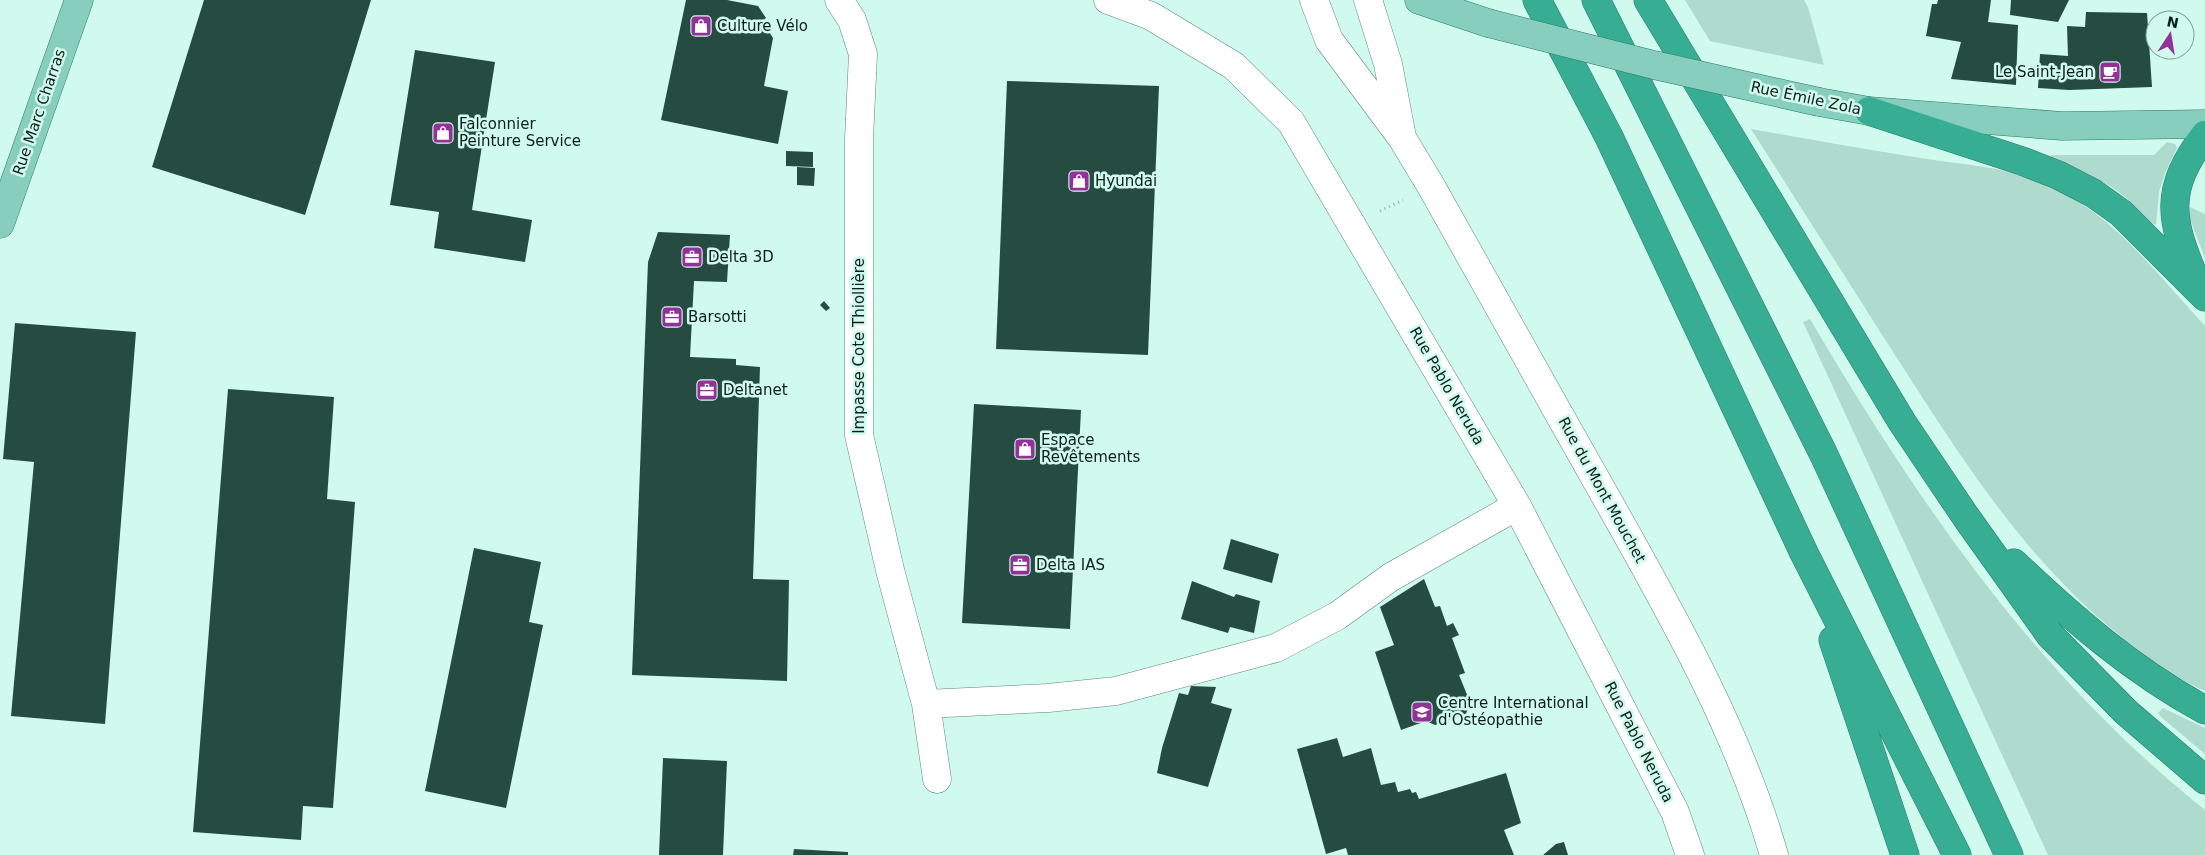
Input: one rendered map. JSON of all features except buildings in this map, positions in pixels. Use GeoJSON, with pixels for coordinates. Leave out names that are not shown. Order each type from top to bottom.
{"type":"FeatureCollection","features":[{"type":"Feature","properties":{"kind":"highway"},"geometry":{"type":"LineString","coordinates":[[1537,0],[1609,137],[1804,554],[1956,855]]}},
{"type":"Feature","properties":{"kind":"highway"},"geometry":{"type":"LineString","coordinates":[[1596,0],[1824,455],[2009,855]]}},
{"type":"Feature","properties":{"kind":"highway"},"geometry":{"type":"LineString","coordinates":[[1648,0],[1902,422],[1966,517],[2050,635],[2126,712],[2205,780]]}},
{"type":"Feature","properties":{"kind":"highway"},"geometry":{"type":"LineString","coordinates":[[1870,111],[2022,161],[2058,175],[2093,193],[2121,213],[2203,294]]}},
{"type":"Feature","properties":{"kind":"highway"},"geometry":{"type":"LineString","coordinates":[[2203,294],[2181,244],[2174,211],[2177,188],[2185,166],[2205,135]]}},
{"type":"Feature","properties":{"kind":"highway"},"geometry":{"type":"LineString","coordinates":[[1966,517],[2091,634],[2132,666],[2175,694],[2205,710]]}},
{"type":"Feature","properties":{"kind":"highway"},"geometry":{"type":"LineString","coordinates":[[1804,554],[1905,855]]}},
{"type":"Feature","properties":{"kind":"main road","name":"Rue Marc Charras"},"geometry":{"type":"LineString","coordinates":[[0,224],[78,0]]}},
{"type":"Feature","properties":{"kind":"main road","name":"Rue Émile Zola"},"geometry":{"type":"LineString","coordinates":[[1418,0],[1488,23],[1654,65],[1819,102],[1870,111],[2062,126],[2205,124]]}},
{"type":"Feature","properties":{"kind":"street","name":"Impasse Cote Thiollière"},"geometry":{"type":"LineString","coordinates":[[839,0],[852,20],[863,54],[859,139],[859,435],[890,570],[926,704],[937,778]]}},
{"type":"Feature","properties":{"kind":"street","name":"Rue Pablo Neruda"},"geometry":{"type":"LineString","coordinates":[[1108,0],[1151,16],[1234,66],[1291,122],[1517,506],[1675,812],[1690,855]]}},
{"type":"Feature","properties":{"kind":"street","name":"Rue du Mont Mouchet"},"geometry":{"type":"LineString","coordinates":[[1314,0],[1329,40],[1402,138],[1431,186],[1676,621],[1723,720],[1762,814],[1774,855]]}},
{"type":"Feature","properties":{"kind":"street","name":"Rue du Mont Mouchet"},"geometry":{"type":"LineString","coordinates":[[1368,0],[1388,64],[1402,138]]}},
{"type":"Feature","properties":{"kind":"street"},"geometry":{"type":"LineString","coordinates":[[926,704],[1048,698],[1116,691],[1276,648],[1337,616],[1391,577],[1517,506]]}},
{"type":"Feature","properties":{"kind":"path"},"geometry":{"type":"LineString","coordinates":[[1352,225],[1431,186]]}},
{"type":"Feature","properties":{"kind":"shaded area"},"geometry":{"type":"Polygon","coordinates":[[[1685,0],[1804,0],[1808,7],[1824,65],[1710,41],[1685,0]]]}},
{"type":"Feature","properties":{"kind":"shaded area"},"geometry":{"type":"Polygon","coordinates":[[[1751,129],[1905,156],[1996,169],[2046,183],[2083,204],[2121,235],[2205,326],[2205,691],[2156,663],[2129,643],[2092,612],[2058,579],[2027,544],[1998,508],[1944,431],[1751,129]]]}},
{"type":"Feature","properties":{"kind":"shaded area"},"geometry":{"type":"Polygon","coordinates":[[[2167,142],[2175,144],[2177,148],[2165,173],[2159,192],[2156,225],[2148,220],[2125,197],[2099,179],[2050,159],[2051,155],[2154,155],[2167,142]]]}},
{"type":"Feature","properties":{"kind":"shaded area"},"geometry":{"type":"Polygon","coordinates":[[[2190,207],[2205,214],[2205,258],[2190,219],[2190,207]]]}},
{"type":"Feature","properties":{"kind":"shaded area"},"geometry":{"type":"Polygon","coordinates":[[[1810,319],[1851,388],[1938,520],[2034,644],[2087,702],[2144,758],[2205,810],[2205,855],[2048,855],[1803,322],[1810,319]]]}},
{"type":"Feature","properties":{"kind":"shaded area"},"geometry":{"type":"Polygon","coordinates":[[[2163,708],[2205,728],[2205,754],[2161,717],[2158,713],[2163,708]]]}},
{"type":"Feature","properties":{"kind":"place","name":"Culture Vélo"},"geometry":{"type":"Point","coordinates":[701,26]}},
{"type":"Feature","properties":{"kind":"place","name":"Le Saint-Jean"},"geometry":{"type":"Point","coordinates":[2110,72]}},
{"type":"Feature","properties":{"kind":"place","name":"Falconnier Peinture Service"},"geometry":{"type":"Point","coordinates":[443,133]}},
{"type":"Feature","properties":{"kind":"place","name":"Hyundai"},"geometry":{"type":"Point","coordinates":[1079,181]}},
{"type":"Feature","properties":{"kind":"place","name":"Delta 3D"},"geometry":{"type":"Point","coordinates":[692,257]}},
{"type":"Feature","properties":{"kind":"place","name":"Barsotti"},"geometry":{"type":"Point","coordinates":[672,317]}},
{"type":"Feature","properties":{"kind":"place","name":"Deltanet"},"geometry":{"type":"Point","coordinates":[707,390]}},
{"type":"Feature","properties":{"kind":"place","name":"Espace Revêtements"},"geometry":{"type":"Point","coordinates":[1025,449]}},
{"type":"Feature","properties":{"kind":"place","name":"Delta IAS"},"geometry":{"type":"Point","coordinates":[1020,565]}},
{"type":"Feature","properties":{"kind":"place","name":"Centre International d'Ostéopathie"},"geometry":{"type":"Point","coordinates":[1422,712]}}]}
